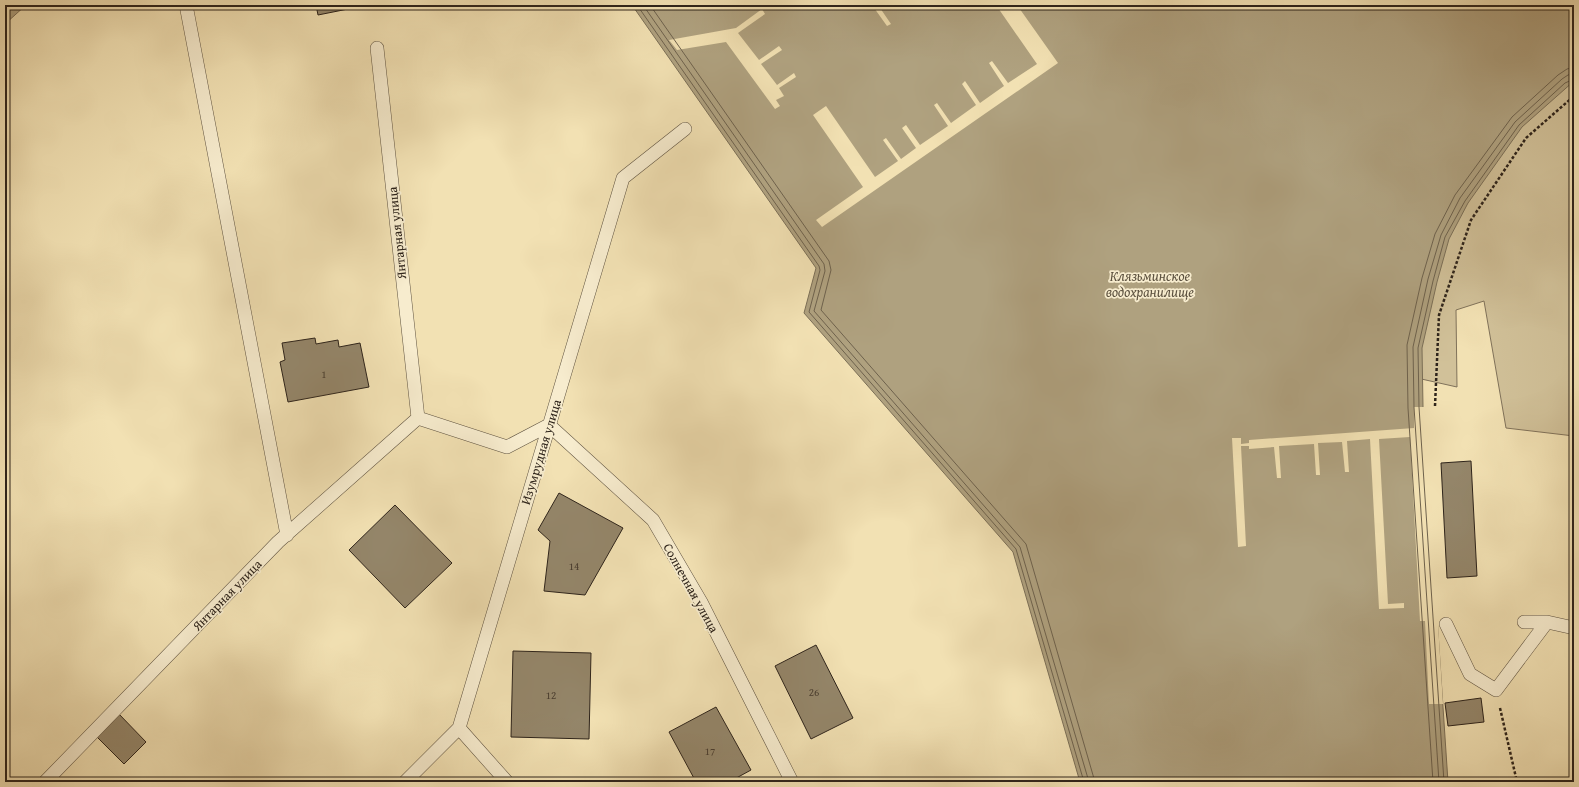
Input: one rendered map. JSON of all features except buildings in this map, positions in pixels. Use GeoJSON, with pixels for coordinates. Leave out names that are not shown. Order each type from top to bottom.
{"type":"FeatureCollection","features":[{"type":"Feature","properties":{"kind":"lane"},"geometry":{"type":"LineString","coordinates":[[186,5],[286,536]]}},
{"type":"Feature","properties":{"kind":"lane","name":"Янтарная улица"},"geometry":{"type":"LineString","coordinates":[[45,782],[278,542],[418,418],[377,48]]}},
{"type":"Feature","properties":{"kind":"lane","name":"Изумрудная улица"},"geometry":{"type":"LineString","coordinates":[[405,782],[459,728],[624,178],[685,128]]}},
{"type":"Feature","properties":{"kind":"lane"},"geometry":{"type":"LineString","coordinates":[[418,418],[508,447],[549,425]]}},
{"type":"Feature","properties":{"kind":"lane","name":"Солнечная улица"},"geometry":{"type":"LineString","coordinates":[[549,425],[653,520],[700,602],[792,782]]}},
{"type":"Feature","properties":{"kind":"lane"},"geometry":{"type":"LineString","coordinates":[[1524,622],[1547,622],[1574,628]]}},
{"type":"Feature","properties":{"kind":"lane"},"geometry":{"type":"LineString","coordinates":[[1446,624],[1470,674],[1496,690],[1547,622]]}},
{"type":"Feature","properties":{"kind":"lane"},"geometry":{"type":"LineString","coordinates":[[459,728],[507,782]]}},
{"type":"Feature","properties":{"kind":"path"},"geometry":{"type":"LineString","coordinates":[[1435,406],[1439,315],[1470,220],[1526,138],[1574,96]]}},
{"type":"Feature","properties":{"kind":"path"},"geometry":{"type":"LineString","coordinates":[[1496,690],[1517,782]]}},
{"type":"Feature","properties":{"kind":"shaded area"},"geometry":{"type":"Polygon","coordinates":[[[1574,33],[1574,436],[1506,428],[1484,301],[1456,310],[1457,387],[1408,376],[1421,255],[1574,33]]]}},
{"type":"Feature","properties":{"kind":"water"},"geometry":{"type":"Polygon","coordinates":[[[5,5],[26,5],[5,24],[5,5]]]}},
{"type":"Feature","properties":{"kind":"water","name":"Клязьминское водохранилище"},"geometry":{"type":"Polygon","coordinates":[[[632,5],[1574,5],[1574,81],[1522,127],[1468,203],[1449,239],[1437,282],[1422,348],[1423,407],[1448,782],[1080,782],[1013,552],[804,313],[816,268],[632,5]]]}},
{"type":"Feature","properties":{"kind":"pier"},"geometry":{"type":"Polygon","coordinates":[[[872,5],[878,5],[891,24],[887,26],[872,5]]]}},
{"type":"Feature","properties":{"kind":"pier"},"geometry":{"type":"Polygon","coordinates":[[[996,5],[1017,5],[1058,63],[822,227],[816,220],[863,187],[813,115],[826,106],[875,177],[898,161],[883,140],[886,138],[901,159],[916,148],[902,128],[906,125],[920,145],[948,126],[934,105],[937,103],[951,123],[976,105],[962,84],[965,81],[980,103],[1004,86],[989,63],[992,61],[1008,83],[1037,64],[996,5]]]}},
{"type":"Feature","properties":{"kind":"pier"},"geometry":{"type":"Polygon","coordinates":[[[762,9],[765,14],[738,33],[759,60],[779,46],[782,50],[761,64],[777,85],[794,73],[796,77],[779,88],[784,96],[776,100],[780,106],[775,109],[726,42],[677,50],[669,40],[736,28],[762,9]]]}},
{"type":"Feature","properties":{"kind":"pier"},"geometry":{"type":"Polygon","coordinates":[[[1414,407],[1425,407],[1440,624],[1438,624],[1443,704],[1429,704],[1425,621],[1420,621],[1410,437],[1379,439],[1388,604],[1404,603],[1404,608],[1379,609],[1370,439],[1347,441],[1349,472],[1345,472],[1342,442],[1318,443],[1320,475],[1316,475],[1314,444],[1279,446],[1281,478],[1277,478],[1274,447],[1249,449],[1249,446],[1241,446],[1246,546],[1238,547],[1232,438],[1241,438],[1241,444],[1249,443],[1249,440],[1414,428],[1414,407]]]}}]}
